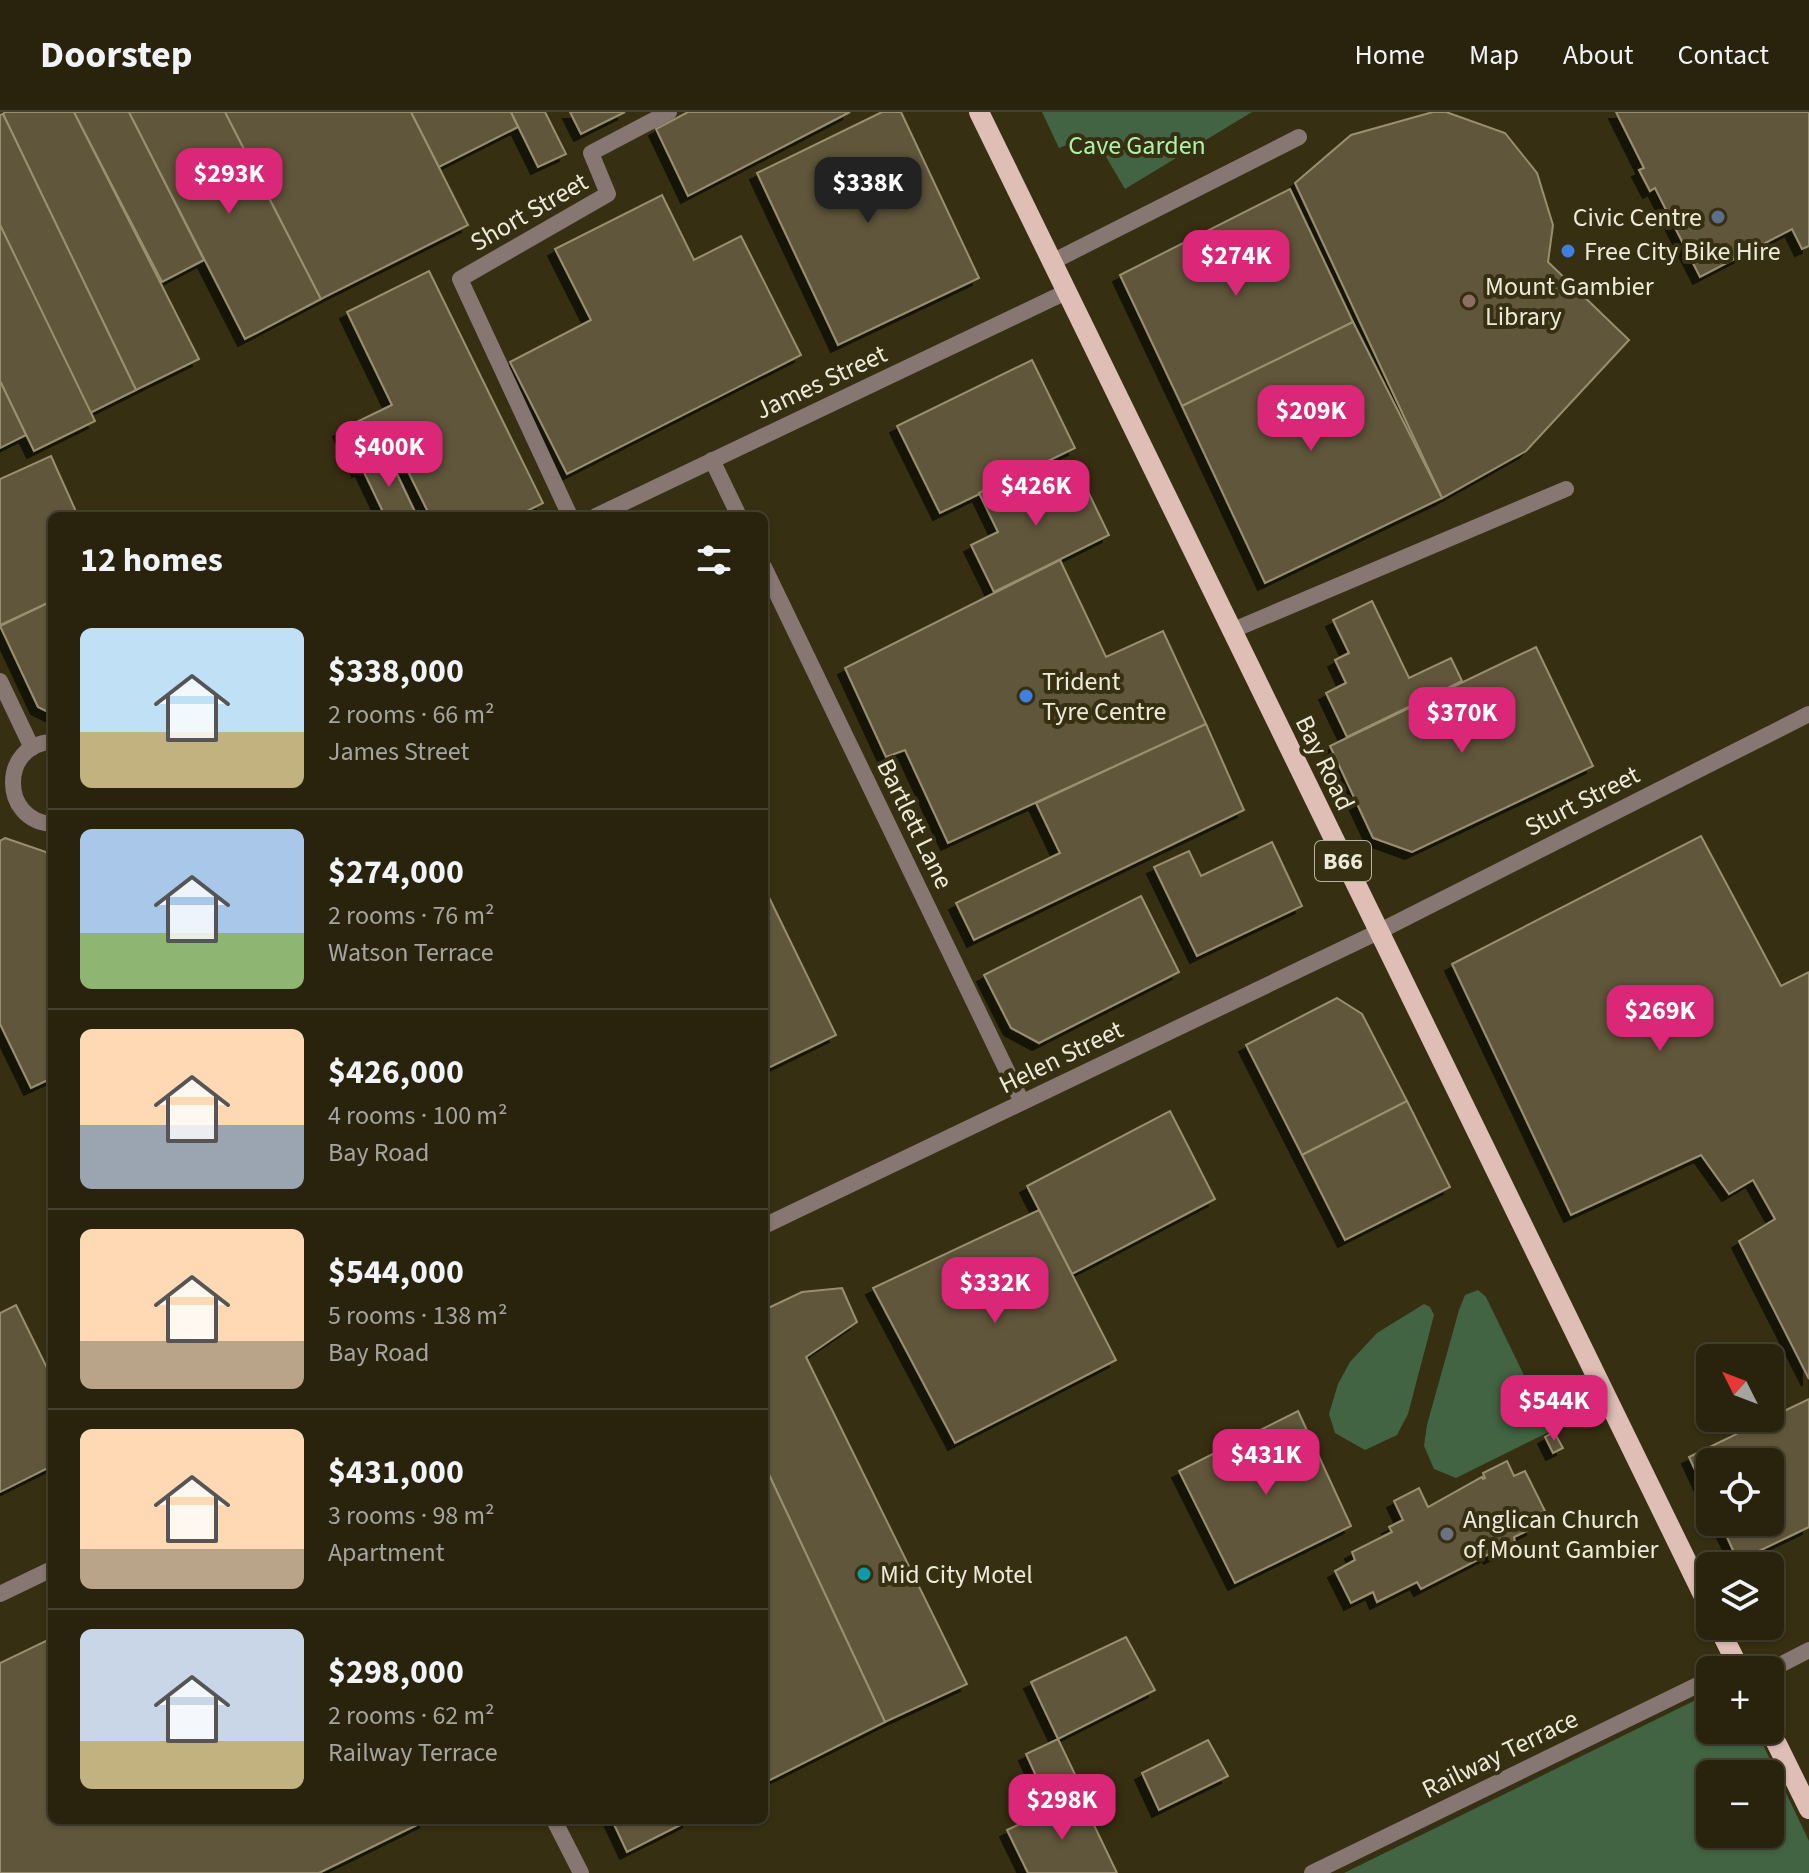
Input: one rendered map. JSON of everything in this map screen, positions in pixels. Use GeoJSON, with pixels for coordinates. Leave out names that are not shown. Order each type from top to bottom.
{"type":"FeatureCollection","features":[{"type":"Feature","properties":{"kind":"main road","name":"Bay Road"},"geometry":{"type":"LineString","coordinates":[[979,112],[1696,1580]]}},
{"type":"Feature","properties":{"kind":"main road"},"geometry":{"type":"LineString","coordinates":[[1777,1744],[1809,1809]]}},
{"type":"Feature","properties":{"kind":"street","name":"Short Street"},"geometry":{"type":"LineString","coordinates":[[568,512],[460,279],[608,194],[591,153],[669,112]]}},
{"type":"Feature","properties":{"kind":"street"},"geometry":{"type":"LineString","coordinates":[[1052,262],[1299,137]]}},
{"type":"Feature","properties":{"kind":"street","name":"James Street"},"geometry":{"type":"LineString","coordinates":[[604,512],[1066,292]]}},
{"type":"Feature","properties":{"kind":"street"},"geometry":{"type":"LineString","coordinates":[[712,460],[737,512]]}},
{"type":"Feature","properties":{"kind":"street"},"geometry":{"type":"LineString","coordinates":[[1231,631],[1566,489]]}},
{"type":"Feature","properties":{"kind":"street","name":"Bartlett Lane"},"geometry":{"type":"LineString","coordinates":[[768,575],[1022,1102]]}},
{"type":"Feature","properties":{"kind":"street"},"geometry":{"type":"LineString","coordinates":[[0,681],[32,748]]}},
{"type":"Feature","properties":{"kind":"street","name":"Sturt Street"},"geometry":{"type":"LineString","coordinates":[[1378,932],[1809,714]]}},
{"type":"Feature","properties":{"kind":"street"},"geometry":{"type":"LineString","coordinates":[[48,743],[22,755],[12,777],[8,806],[32,820],[48,823]]}},
{"type":"Feature","properties":{"kind":"street","name":"Helen Street"},"geometry":{"type":"LineString","coordinates":[[768,1224],[1378,932]]}},
{"type":"Feature","properties":{"kind":"street"},"geometry":{"type":"LineString","coordinates":[[0,1594],[48,1571]]}},
{"type":"Feature","properties":{"kind":"street"},"geometry":{"type":"LineString","coordinates":[[1784,1663],[1809,1650]]}},
{"type":"Feature","properties":{"kind":"street","name":"Railway Terrace"},"geometry":{"type":"LineString","coordinates":[[1312,1873],[1696,1686]]}},
{"type":"Feature","properties":{"kind":"street"},"geometry":{"type":"LineString","coordinates":[[556,1824],[581,1873]]}},
{"type":"Feature","properties":{"kind":"green space","name":"Cave Garden"},"geometry":{"type":"Polygon","coordinates":[[[1042,112],[1252,112],[1125,189],[1099,145],[1083,139],[1059,148],[1042,112]]]}},
{"type":"Feature","properties":{"kind":"green space"},"geometry":{"type":"Polygon","coordinates":[[[1478,1290],[1486,1297],[1551,1431],[1456,1478],[1434,1469],[1424,1446],[1459,1310],[1465,1295],[1478,1290]]]}},
{"type":"Feature","properties":{"kind":"green space"},"geometry":{"type":"Polygon","coordinates":[[[1424,1304],[1430,1307],[1434,1315],[1408,1414],[1397,1435],[1365,1450],[1335,1433],[1329,1414],[1338,1384],[1350,1362],[1377,1333],[1424,1304]]]}},
{"type":"Feature","properties":{"kind":"green space"},"geometry":{"type":"Polygon","coordinates":[[[1696,1700],[1696,1744],[1763,1744],[1770,1760],[1696,1760],[1696,1848],[1784,1848],[1784,1789],[1809,1841],[1809,1873],[1344,1873],[1696,1700]]]}},
{"type":"Feature","properties":{"kind":"building"},"geometry":{"type":"Polygon","coordinates":[[[74,112],[199,359],[136,390],[3,114],[74,112]]]}},
{"type":"Feature","properties":{"kind":"building"},"geometry":{"type":"Polygon","coordinates":[[[74,112],[129,112],[204,260],[162,282],[74,112]]]}},
{"type":"Feature","properties":{"kind":"building"},"geometry":{"type":"Polygon","coordinates":[[[129,112],[225,112],[321,299],[245,339],[129,112]]]}},
{"type":"Feature","properties":{"kind":"building"},"geometry":{"type":"Polygon","coordinates":[[[225,112],[411,112],[468,225],[321,299],[225,112]]]}},
{"type":"Feature","properties":{"kind":"building"},"geometry":{"type":"Polygon","coordinates":[[[411,112],[511,112],[518,127],[439,167],[411,112]]]}},
{"type":"Feature","properties":{"kind":"building"},"geometry":{"type":"Polygon","coordinates":[[[511,112],[545,112],[566,154],[538,167],[511,112]]]}},
{"type":"Feature","properties":{"kind":"building"},"geometry":{"type":"Polygon","coordinates":[[[570,112],[625,112],[581,134],[570,112]]]}},
{"type":"Feature","properties":{"kind":"building"},"geometry":{"type":"Polygon","coordinates":[[[688,112],[850,112],[688,196],[656,129],[688,112]]]}},
{"type":"Feature","properties":{"kind":"building"},"geometry":{"type":"Polygon","coordinates":[[[882,112],[901,112],[979,278],[838,345],[757,173],[882,112]]]}},
{"type":"Feature","properties":{"kind":"building","name":"Mount Gambier Library"},"geometry":{"type":"Polygon","coordinates":[[[1433,112],[1446,112],[1505,133],[1537,173],[1553,225],[1548,262],[1629,340],[1526,451],[1442,498],[1295,183],[1351,135],[1433,112]]]}},
{"type":"Feature","properties":{"kind":"building"},"geometry":{"type":"Polygon","coordinates":[[[1616,112],[1809,112],[1809,246],[1802,249],[1792,229],[1700,277],[1655,188],[1650,191],[1639,170],[1644,168],[1616,112]]]}},
{"type":"Feature","properties":{"kind":"building"},"geometry":{"type":"Polygon","coordinates":[[[3,114],[136,390],[90,413],[0,225],[0,115],[3,114]]]}},
{"type":"Feature","properties":{"kind":"building"},"geometry":{"type":"Polygon","coordinates":[[[1290,189],[1353,322],[1182,406],[1120,275],[1290,189]]]}},
{"type":"Feature","properties":{"kind":"building"},"geometry":{"type":"Polygon","coordinates":[[[662,195],[694,260],[741,236],[801,355],[567,474],[510,362],[591,320],[555,249],[662,195]]]}},
{"type":"Feature","properties":{"kind":"building"},"geometry":{"type":"Polygon","coordinates":[[[0,225],[95,421],[34,451],[0,381],[0,225]]]}},
{"type":"Feature","properties":{"kind":"building"},"geometry":{"type":"Polygon","coordinates":[[[429,271],[543,503],[525,512],[428,512],[398,451],[359,470],[340,430],[392,405],[347,312],[429,271]]]}},
{"type":"Feature","properties":{"kind":"building"},"geometry":{"type":"Polygon","coordinates":[[[1353,322],[1442,498],[1265,583],[1182,406],[1353,322]]]}},
{"type":"Feature","properties":{"kind":"building"},"geometry":{"type":"Polygon","coordinates":[[[1032,360],[1075,448],[940,513],[897,426],[1032,360]]]}},
{"type":"Feature","properties":{"kind":"building"},"geometry":{"type":"Polygon","coordinates":[[[0,381],[26,435],[0,448],[0,381]]]}},
{"type":"Feature","properties":{"kind":"building"},"geometry":{"type":"Polygon","coordinates":[[[388,455],[415,512],[383,512],[362,468],[388,455]]]}},
{"type":"Feature","properties":{"kind":"building"},"geometry":{"type":"Polygon","coordinates":[[[51,456],[76,512],[48,512],[48,603],[0,625],[0,479],[51,456]]]}},
{"type":"Feature","properties":{"kind":"building"},"geometry":{"type":"Polygon","coordinates":[[[1079,473],[1109,535],[994,592],[971,545],[998,532],[979,493],[1015,475],[1027,499],[1079,473]]]}},
{"type":"Feature","properties":{"kind":"building","name":"Trident Tyre Centre"},"geometry":{"type":"Polygon","coordinates":[[[1060,560],[1106,657],[1163,631],[1206,724],[948,843],[905,750],[886,757],[845,668],[1060,560]]]}},
{"type":"Feature","properties":{"kind":"building"},"geometry":{"type":"Polygon","coordinates":[[[1372,601],[1409,678],[1451,658],[1462,681],[1347,737],[1326,693],[1346,683],[1335,660],[1349,653],[1333,620],[1372,601]]]}},
{"type":"Feature","properties":{"kind":"building"},"geometry":{"type":"Polygon","coordinates":[[[48,603],[48,712],[38,707],[0,626],[48,603]]]}},
{"type":"Feature","properties":{"kind":"building"},"geometry":{"type":"Polygon","coordinates":[[[1536,647],[1593,766],[1412,852],[1373,838],[1330,746],[1536,647]]]}},
{"type":"Feature","properties":{"kind":"building"},"geometry":{"type":"Polygon","coordinates":[[[1206,724],[1244,810],[974,940],[956,903],[1060,853],[1036,803],[1206,724]]]}},
{"type":"Feature","properties":{"kind":"building"},"geometry":{"type":"Polygon","coordinates":[[[1701,836],[1781,986],[1809,972],[1809,1379],[1739,1241],[1775,1219],[1753,1180],[1729,1194],[1701,1155],[1571,1215],[1452,964],[1701,836]]]}},
{"type":"Feature","properties":{"kind":"building"},"geometry":{"type":"Polygon","coordinates":[[[5,838],[46,852],[48,856],[48,1080],[31,1088],[0,1024],[0,841],[5,838]]]}},
{"type":"Feature","properties":{"kind":"building"},"geometry":{"type":"Polygon","coordinates":[[[1272,842],[1302,906],[1197,956],[1154,867],[1189,851],[1201,876],[1272,842]]]}},
{"type":"Feature","properties":{"kind":"building"},"geometry":{"type":"Polygon","coordinates":[[[768,895],[836,1035],[768,1068],[768,895]]]}},
{"type":"Feature","properties":{"kind":"building"},"geometry":{"type":"Polygon","coordinates":[[[1141,896],[1179,972],[1039,1043],[1011,1028],[984,975],[1141,896]]]}},
{"type":"Feature","properties":{"kind":"building"},"geometry":{"type":"Polygon","coordinates":[[[1337,998],[1362,1014],[1407,1101],[1302,1155],[1246,1045],[1337,998]]]}},
{"type":"Feature","properties":{"kind":"building"},"geometry":{"type":"Polygon","coordinates":[[[1407,1101],[1450,1187],[1345,1240],[1302,1155],[1407,1101]]]}},
{"type":"Feature","properties":{"kind":"building"},"geometry":{"type":"Polygon","coordinates":[[[1170,1111],[1215,1199],[1072,1274],[1027,1186],[1170,1111]]]}},
{"type":"Feature","properties":{"kind":"building"},"geometry":{"type":"Polygon","coordinates":[[[1039,1210],[1116,1360],[955,1443],[873,1288],[1039,1210]]]}},
{"type":"Feature","properties":{"kind":"building","name":"Mid City Motel"},"geometry":{"type":"Polygon","coordinates":[[[842,1288],[857,1322],[806,1357],[967,1684],[885,1722],[768,1473],[768,1308],[802,1292],[842,1288]]]}},
{"type":"Feature","properties":{"kind":"building"},"geometry":{"type":"Polygon","coordinates":[[[16,1305],[48,1370],[48,1468],[0,1492],[0,1313],[16,1305]]]}},
{"type":"Feature","properties":{"kind":"building"},"geometry":{"type":"Polygon","coordinates":[[[1809,1399],[1809,1527],[1757,1552],[1734,1552],[1726,1536],[1784,1536],[1784,1448],[1708,1448],[1741,1432],[1784,1432],[1784,1411],[1809,1399]]]}},
{"type":"Feature","properties":{"kind":"building"},"geometry":{"type":"Polygon","coordinates":[[[1298,1411],[1351,1526],[1235,1583],[1179,1471],[1298,1411]]]}},
{"type":"Feature","properties":{"kind":"building"},"geometry":{"type":"Polygon","coordinates":[[[1554,1432],[1563,1448],[1553,1453],[1545,1437],[1554,1432]]]}},
{"type":"Feature","properties":{"kind":"building"},"geometry":{"type":"Polygon","coordinates":[[[1696,1454],[1696,1472],[1689,1457],[1696,1454]]]}},
{"type":"Feature","properties":{"kind":"building"},"geometry":{"type":"Polygon","coordinates":[[[1507,1461],[1514,1476],[1525,1471],[1545,1511],[1529,1519],[1533,1528],[1514,1537],[1515,1544],[1421,1589],[1417,1582],[1377,1602],[1373,1592],[1351,1603],[1335,1571],[1355,1560],[1352,1552],[1392,1532],[1389,1527],[1403,1520],[1394,1501],[1419,1488],[1428,1507],[1485,1478],[1483,1473],[1507,1461]]]}},
{"type":"Feature","properties":{"kind":"building"},"geometry":{"type":"Polygon","coordinates":[[[768,1473],[885,1722],[768,1781],[768,1473]]]}},
{"type":"Feature","properties":{"kind":"building"},"geometry":{"type":"Polygon","coordinates":[[[1126,1637],[1155,1690],[1058,1739],[1031,1682],[1126,1637]]]}},
{"type":"Feature","properties":{"kind":"building"},"geometry":{"type":"Polygon","coordinates":[[[48,1640],[48,1824],[419,1824],[319,1873],[0,1873],[0,1663],[48,1640]]]}},
{"type":"Feature","properties":{"kind":"building"},"geometry":{"type":"Polygon","coordinates":[[[1058,1739],[1081,1787],[1048,1802],[1026,1754],[1058,1739]]]}},
{"type":"Feature","properties":{"kind":"building"},"geometry":{"type":"Polygon","coordinates":[[[1208,1740],[1228,1776],[1159,1810],[1142,1773],[1208,1740]]]}},
{"type":"Feature","properties":{"kind":"building"},"geometry":{"type":"Polygon","coordinates":[[[1080,1796],[1117,1873],[1028,1873],[1007,1830],[1080,1796]]]}},
{"type":"Feature","properties":{"kind":"building"},"geometry":{"type":"Polygon","coordinates":[[[614,1824],[682,1824],[627,1852],[614,1824]]]}},
{"type":"Feature","properties":{"kind":"place","name":"Civic Centre"},"geometry":{"type":"Point","coordinates":[1718,217]}},
{"type":"Feature","properties":{"kind":"place","name":"Free City Bike Hire"},"geometry":{"type":"Point","coordinates":[1568,251]}},
{"type":"Feature","properties":{"kind":"place","name":"Mount Gambier Library"},"geometry":{"type":"Point","coordinates":[1469,301]}},
{"type":"Feature","properties":{"kind":"place","name":"Trident Tyre Centre"},"geometry":{"type":"Point","coordinates":[1026,696]}},
{"type":"Feature","properties":{"kind":"place","name":"Anglican Church of Mount Gambier"},"geometry":{"type":"Point","coordinates":[1447,1534]}},
{"type":"Feature","properties":{"kind":"place","name":"Mid City Motel"},"geometry":{"type":"Point","coordinates":[864,1574]}}]}
